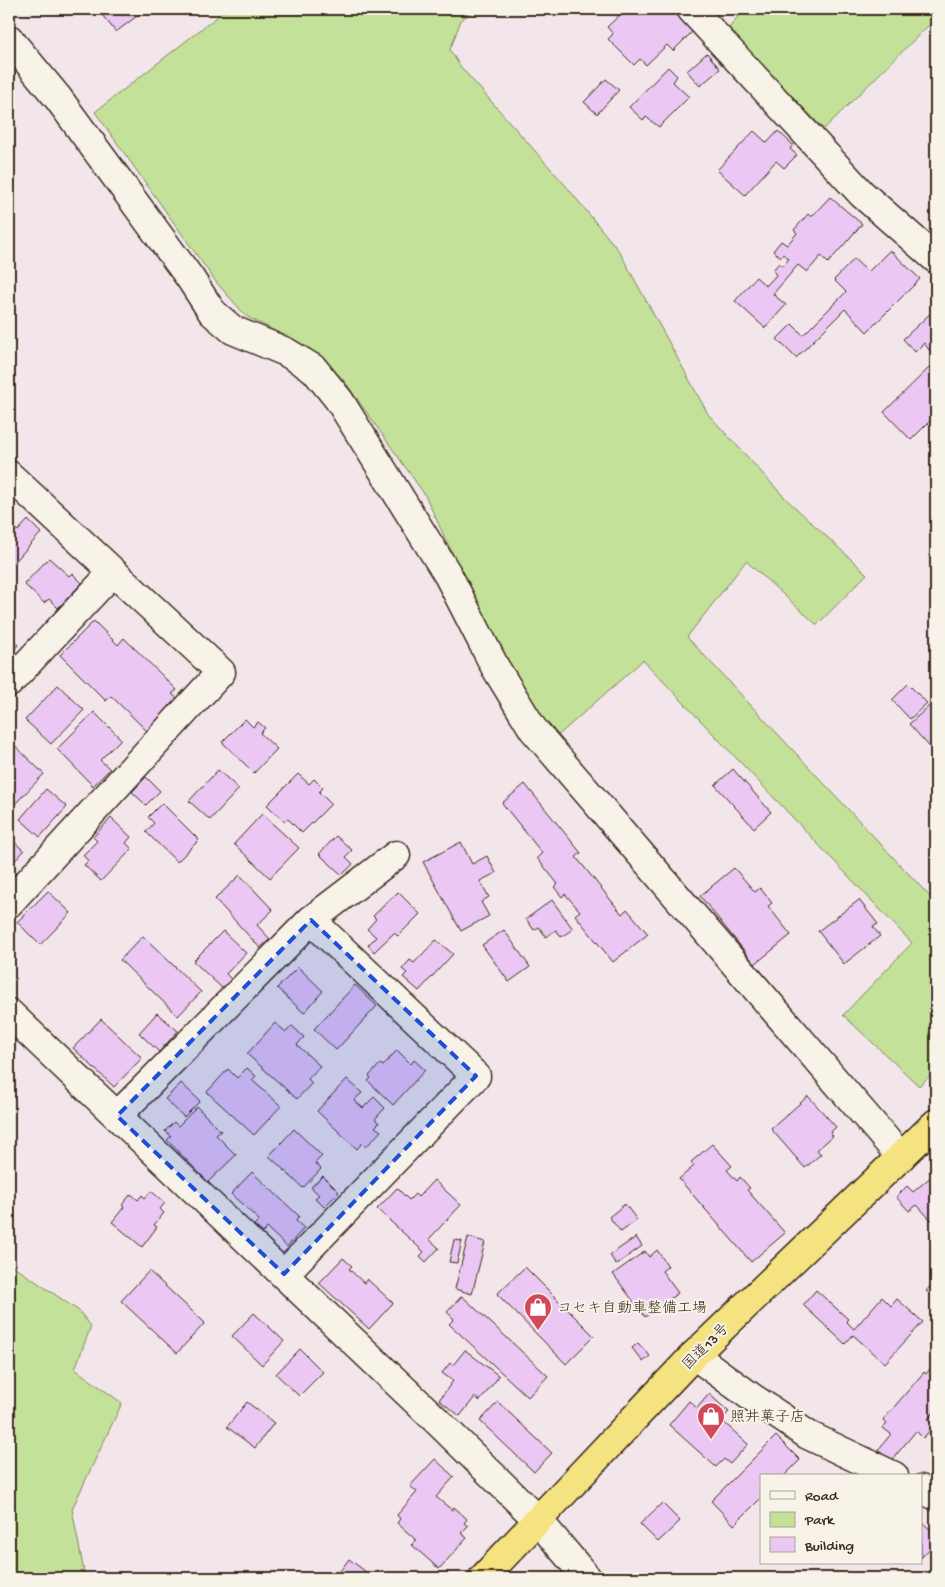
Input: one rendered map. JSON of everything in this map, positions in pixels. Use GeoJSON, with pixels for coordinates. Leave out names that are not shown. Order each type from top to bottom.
{"type":"FeatureCollection","features":[{"type":"Feature","properties":{"kind":"highway","name":"国道13号"},"geometry":{"type":"LineString","coordinates":[[483,1578],[694,1355],[936,1123]]}},
{"type":"Feature","properties":{"kind":"street"},"geometry":{"type":"LineString","coordinates":[[691,9],[862,194],[936,259]]}},
{"type":"Feature","properties":{"kind":"street"},"geometry":{"type":"LineString","coordinates":[[9,39],[58,98],[190,278],[212,312],[234,330],[286,352],[314,369],[339,400],[448,575],[494,667],[533,729],[901,1157]]}},
{"type":"Feature","properties":{"kind":"street"},"geometry":{"type":"LineString","coordinates":[[9,475],[221,672],[9,903]]}},
{"type":"Feature","properties":{"kind":"street"},"geometry":{"type":"LineString","coordinates":[[9,684],[113,572]]}},
{"type":"Feature","properties":{"kind":"street"},"geometry":{"type":"LineString","coordinates":[[117,1116],[311,920],[396,855]]}},
{"type":"Feature","properties":{"kind":"street"},"geometry":{"type":"LineString","coordinates":[[284,1274],[476,1076],[311,920]]}},
{"type":"Feature","properties":{"kind":"street"},"geometry":{"type":"LineString","coordinates":[[9,1013],[284,1274],[537,1519],[588,1578]]}},
{"type":"Feature","properties":{"kind":"street"},"geometry":{"type":"LineString","coordinates":[[694,1355],[754,1399],[808,1435],[890,1474]]}},
{"type":"Feature","properties":{"kind":"street"},"geometry":{"type":"LineString","coordinates":[[922,1489],[936,1496]]}},
{"type":"Feature","properties":{"kind":"highlighted area"},"geometry":{"type":"Polygon","coordinates":[[[311,920],[476,1076],[284,1274],[117,1116],[311,920]]]}},
{"type":"Feature","properties":{"kind":"green space"},"geometry":{"type":"Polygon","coordinates":[[[227,9],[476,9],[461,20],[450,50],[460,66],[566,186],[619,251],[708,414],[785,498],[867,574],[817,625],[746,561],[687,637],[936,903],[936,1070],[919,1086],[843,1015],[912,943],[643,660],[553,740],[499,653],[425,495],[343,379],[310,349],[246,316],[216,282],[95,112],[227,9]]]}},
{"type":"Feature","properties":{"kind":"green space"},"geometry":{"type":"Polygon","coordinates":[[[743,9],[936,9],[936,18],[824,129],[728,30],[743,9]]]}},
{"type":"Feature","properties":{"kind":"green space"},"geometry":{"type":"Polygon","coordinates":[[[9,1263],[79,1311],[91,1326],[75,1369],[122,1403],[72,1509],[84,1572],[82,1578],[9,1578],[9,1263]]]}},
{"type":"Feature","properties":{"kind":"building"},"geometry":{"type":"Polygon","coordinates":[[[97,9],[146,9],[116,32],[97,9]]]}},
{"type":"Feature","properties":{"kind":"building"},"geometry":{"type":"Polygon","coordinates":[[[626,9],[673,9],[694,30],[673,51],[667,45],[646,65],[640,59],[634,65],[608,39],[613,34],[607,27],[626,9]]]}},
{"type":"Feature","properties":{"kind":"building"},"geometry":{"type":"Polygon","coordinates":[[[707,53],[720,69],[700,86],[687,71],[707,53]]]}},
{"type":"Feature","properties":{"kind":"building"},"geometry":{"type":"Polygon","coordinates":[[[668,67],[677,76],[673,82],[689,97],[659,127],[646,117],[643,120],[629,107],[668,67]]]}},
{"type":"Feature","properties":{"kind":"building"},"geometry":{"type":"Polygon","coordinates":[[[606,79],[619,90],[597,114],[584,102],[606,79]]]}},
{"type":"Feature","properties":{"kind":"building"},"geometry":{"type":"Polygon","coordinates":[[[754,131],[767,143],[778,131],[793,145],[790,149],[797,155],[784,168],[776,161],[745,195],[717,170],[754,131]]]}},
{"type":"Feature","properties":{"kind":"building"},"geometry":{"type":"Polygon","coordinates":[[[830,197],[862,224],[828,263],[821,256],[807,272],[798,265],[773,294],[786,305],[765,328],[735,301],[756,277],[766,286],[776,275],[773,270],[779,263],[782,266],[789,259],[783,254],[781,257],[773,251],[781,241],[787,245],[797,233],[794,230],[808,214],[811,217],[830,197]]]}},
{"type":"Feature","properties":{"kind":"building"},"geometry":{"type":"Polygon","coordinates":[[[890,250],[920,279],[867,332],[845,309],[796,358],[777,339],[792,324],[803,335],[846,292],[834,280],[854,259],[868,272],[890,250]]]}},
{"type":"Feature","properties":{"kind":"building"},"geometry":{"type":"Polygon","coordinates":[[[935,309],[936,343],[929,350],[924,343],[915,352],[903,339],[935,309]]]}},
{"type":"Feature","properties":{"kind":"building"},"geometry":{"type":"Polygon","coordinates":[[[936,361],[936,415],[911,440],[884,412],[936,361]]]}},
{"type":"Feature","properties":{"kind":"building"},"geometry":{"type":"Polygon","coordinates":[[[28,520],[41,533],[10,567],[9,522],[18,531],[28,520]]]}},
{"type":"Feature","properties":{"kind":"building"},"geometry":{"type":"Polygon","coordinates":[[[49,558],[69,576],[72,573],[82,583],[58,608],[49,599],[44,603],[24,584],[49,558]]]}},
{"type":"Feature","properties":{"kind":"building"},"geometry":{"type":"Polygon","coordinates":[[[94,621],[118,645],[124,638],[177,690],[172,694],[178,699],[147,731],[111,696],[106,701],[60,655],[94,621]]]}},
{"type":"Feature","properties":{"kind":"building"},"geometry":{"type":"Polygon","coordinates":[[[9,637],[18,645],[9,655],[9,637]]]}},
{"type":"Feature","properties":{"kind":"building"},"geometry":{"type":"Polygon","coordinates":[[[908,684],[927,703],[910,719],[892,700],[908,684]]]}},
{"type":"Feature","properties":{"kind":"building"},"geometry":{"type":"Polygon","coordinates":[[[58,685],[84,710],[51,744],[25,720],[58,685]]]}},
{"type":"Feature","properties":{"kind":"building"},"geometry":{"type":"Polygon","coordinates":[[[936,700],[936,754],[909,724],[936,700]]]}},
{"type":"Feature","properties":{"kind":"building"},"geometry":{"type":"Polygon","coordinates":[[[94,712],[121,739],[100,760],[110,769],[93,786],[57,749],[94,712]]]}},
{"type":"Feature","properties":{"kind":"building"},"geometry":{"type":"Polygon","coordinates":[[[245,719],[253,727],[258,722],[265,728],[260,733],[277,749],[254,773],[222,742],[245,719]]]}},
{"type":"Feature","properties":{"kind":"building"},"geometry":{"type":"Polygon","coordinates":[[[9,740],[44,774],[15,804],[9,798],[9,740]]]}},
{"type":"Feature","properties":{"kind":"building"},"geometry":{"type":"Polygon","coordinates":[[[733,769],[771,812],[754,828],[715,785],[733,769]]]}},
{"type":"Feature","properties":{"kind":"building"},"geometry":{"type":"Polygon","coordinates":[[[218,770],[239,789],[210,820],[189,801],[218,770]]]}},
{"type":"Feature","properties":{"kind":"building"},"geometry":{"type":"Polygon","coordinates":[[[298,774],[309,784],[314,779],[323,788],[319,792],[331,804],[302,833],[288,819],[285,822],[267,805],[298,774]]]}},
{"type":"Feature","properties":{"kind":"building"},"geometry":{"type":"Polygon","coordinates":[[[146,777],[160,791],[146,805],[132,792],[146,777]]]}},
{"type":"Feature","properties":{"kind":"building"},"geometry":{"type":"Polygon","coordinates":[[[525,784],[581,853],[576,857],[622,914],[627,909],[648,934],[613,962],[575,915],[580,911],[565,894],[562,897],[554,887],[558,884],[537,858],[542,853],[502,803],[525,784]]]}},
{"type":"Feature","properties":{"kind":"building"},"geometry":{"type":"Polygon","coordinates":[[[46,789],[67,807],[40,837],[20,819],[46,789]]]}},
{"type":"Feature","properties":{"kind":"building"},"geometry":{"type":"Polygon","coordinates":[[[162,803],[199,840],[177,862],[146,832],[154,823],[148,817],[162,803]]]}},
{"type":"Feature","properties":{"kind":"building"},"geometry":{"type":"Polygon","coordinates":[[[262,814],[299,848],[270,878],[234,844],[262,814]]]}},
{"type":"Feature","properties":{"kind":"building"},"geometry":{"type":"Polygon","coordinates":[[[111,818],[131,837],[126,843],[132,849],[101,881],[84,865],[88,861],[83,855],[97,841],[93,837],[111,818]]]}},
{"type":"Feature","properties":{"kind":"building"},"geometry":{"type":"Polygon","coordinates":[[[336,836],[352,850],[346,857],[353,864],[342,875],[319,854],[336,836]]]}},
{"type":"Feature","properties":{"kind":"building"},"geometry":{"type":"Polygon","coordinates":[[[9,837],[24,851],[9,867],[9,837]]]}},
{"type":"Feature","properties":{"kind":"building"},"geometry":{"type":"Polygon","coordinates":[[[461,842],[472,864],[487,856],[496,873],[480,881],[489,897],[481,902],[489,916],[461,931],[423,862],[461,842]]]}},
{"type":"Feature","properties":{"kind":"building"},"geometry":{"type":"Polygon","coordinates":[[[734,868],[755,892],[760,888],[772,903],[768,906],[791,935],[755,964],[700,896],[734,868]]]}},
{"type":"Feature","properties":{"kind":"building"},"geometry":{"type":"Polygon","coordinates":[[[240,875],[273,910],[257,925],[270,939],[260,948],[215,899],[240,875]]]}},
{"type":"Feature","properties":{"kind":"building"},"geometry":{"type":"Polygon","coordinates":[[[48,891],[71,913],[40,945],[17,922],[48,891]]]}},
{"type":"Feature","properties":{"kind":"building"},"geometry":{"type":"Polygon","coordinates":[[[398,892],[420,914],[398,936],[394,933],[374,952],[368,945],[376,937],[367,929],[376,919],[373,916],[398,892]]]}},
{"type":"Feature","properties":{"kind":"building"},"geometry":{"type":"Polygon","coordinates":[[[552,900],[573,929],[561,937],[556,930],[546,937],[539,927],[534,930],[526,919],[552,900]]]}},
{"type":"Feature","properties":{"kind":"building"},"geometry":{"type":"Polygon","coordinates":[[[859,900],[878,924],[873,927],[880,936],[844,964],[818,931],[859,900]]]}},
{"type":"Feature","properties":{"kind":"building"},"geometry":{"type":"Polygon","coordinates":[[[504,930],[530,967],[509,982],[482,945],[504,930]]]}},
{"type":"Feature","properties":{"kind":"building"},"geometry":{"type":"Polygon","coordinates":[[[223,931],[246,953],[226,974],[232,980],[223,989],[193,961],[223,931]]]}},
{"type":"Feature","properties":{"kind":"building"},"geometry":{"type":"Polygon","coordinates":[[[143,936],[201,992],[178,1016],[120,960],[143,936]]]}},
{"type":"Feature","properties":{"kind":"building"},"geometry":{"type":"Polygon","coordinates":[[[436,940],[453,954],[419,991],[403,977],[407,973],[402,969],[410,960],[414,963],[436,940]]]}},
{"type":"Feature","properties":{"kind":"building"},"geometry":{"type":"Polygon","coordinates":[[[298,967],[323,991],[304,1013],[277,988],[298,967]]]}},
{"type":"Feature","properties":{"kind":"building"},"geometry":{"type":"Polygon","coordinates":[[[355,985],[377,1006],[336,1050],[314,1029],[355,985]]]}},
{"type":"Feature","properties":{"kind":"building"},"geometry":{"type":"Polygon","coordinates":[[[157,1013],[178,1031],[159,1052],[139,1033],[157,1013]]]}},
{"type":"Feature","properties":{"kind":"building"},"geometry":{"type":"Polygon","coordinates":[[[101,1019],[142,1058],[114,1087],[73,1048],[101,1019]]]}},
{"type":"Feature","properties":{"kind":"building"},"geometry":{"type":"Polygon","coordinates":[[[275,1023],[286,1032],[292,1026],[304,1037],[297,1045],[320,1066],[308,1079],[312,1083],[297,1099],[247,1054],[275,1023]]]}},
{"type":"Feature","properties":{"kind":"building"},"geometry":{"type":"Polygon","coordinates":[[[397,1050],[411,1064],[414,1060],[425,1070],[393,1105],[368,1081],[371,1078],[369,1076],[380,1064],[383,1066],[397,1050]]]}},
{"type":"Feature","properties":{"kind":"building"},"geometry":{"type":"Polygon","coordinates":[[[247,1068],[256,1076],[252,1080],[281,1106],[254,1135],[207,1092],[228,1069],[237,1078],[247,1068]]]}},
{"type":"Feature","properties":{"kind":"building"},"geometry":{"type":"Polygon","coordinates":[[[347,1079],[362,1093],[354,1100],[363,1108],[374,1097],[385,1108],[375,1119],[379,1123],[375,1127],[381,1131],[366,1147],[362,1143],[357,1149],[317,1111],[347,1079]]]}},
{"type":"Feature","properties":{"kind":"building"},"geometry":{"type":"Polygon","coordinates":[[[181,1083],[200,1101],[184,1117],[165,1099],[181,1083]]]}},
{"type":"Feature","properties":{"kind":"building"},"geometry":{"type":"Polygon","coordinates":[[[808,1096],[836,1127],[830,1133],[833,1136],[817,1150],[821,1154],[805,1168],[771,1129],[808,1096]]]}},
{"type":"Feature","properties":{"kind":"building"},"geometry":{"type":"Polygon","coordinates":[[[197,1107],[221,1131],[216,1135],[236,1155],[208,1182],[167,1140],[171,1136],[165,1131],[174,1122],[178,1126],[197,1107]]]}},
{"type":"Feature","properties":{"kind":"building"},"geometry":{"type":"Polygon","coordinates":[[[294,1129],[322,1156],[315,1163],[321,1169],[303,1188],[269,1156],[294,1129]]]}},
{"type":"Feature","properties":{"kind":"building"},"geometry":{"type":"Polygon","coordinates":[[[712,1144],[732,1166],[727,1170],[737,1181],[740,1177],[750,1188],[747,1190],[785,1233],[751,1262],[679,1179],[694,1166],[691,1162],[712,1144]]]}},
{"type":"Feature","properties":{"kind":"building"},"geometry":{"type":"Polygon","coordinates":[[[936,1164],[936,1217],[931,1220],[917,1205],[909,1211],[896,1197],[907,1186],[913,1192],[933,1175],[929,1171],[936,1164]]]}},
{"type":"Feature","properties":{"kind":"building"},"geometry":{"type":"Polygon","coordinates":[[[252,1172],[299,1216],[296,1221],[304,1228],[287,1247],[267,1228],[263,1233],[254,1225],[259,1220],[231,1194],[252,1172]]]}},
{"type":"Feature","properties":{"kind":"building"},"geometry":{"type":"Polygon","coordinates":[[[323,1176],[339,1192],[324,1207],[315,1198],[319,1195],[311,1187],[323,1176]]]}},
{"type":"Feature","properties":{"kind":"building"},"geometry":{"type":"Polygon","coordinates":[[[434,1180],[461,1205],[429,1239],[439,1248],[426,1262],[420,1256],[424,1252],[377,1209],[397,1188],[409,1200],[415,1194],[418,1197],[434,1180]]]}},
{"type":"Feature","properties":{"kind":"building"},"geometry":{"type":"Polygon","coordinates":[[[151,1191],[165,1203],[160,1209],[164,1213],[154,1225],[157,1227],[142,1247],[112,1222],[124,1207],[122,1205],[131,1194],[138,1200],[142,1195],[145,1198],[151,1191]]]}},
{"type":"Feature","properties":{"kind":"building"},"geometry":{"type":"Polygon","coordinates":[[[625,1204],[637,1220],[621,1232],[609,1217],[625,1204]]]}},
{"type":"Feature","properties":{"kind":"building"},"geometry":{"type":"Polygon","coordinates":[[[468,1237],[485,1242],[472,1294],[455,1289],[468,1237]]]}},
{"type":"Feature","properties":{"kind":"building"},"geometry":{"type":"Polygon","coordinates":[[[636,1237],[642,1246],[616,1265],[610,1255],[636,1237]]]}},
{"type":"Feature","properties":{"kind":"building"},"geometry":{"type":"Polygon","coordinates":[[[454,1240],[462,1241],[457,1263],[449,1262],[454,1240]]]}},
{"type":"Feature","properties":{"kind":"building"},"geometry":{"type":"Polygon","coordinates":[[[657,1250],[668,1266],[662,1271],[678,1293],[645,1317],[613,1274],[645,1251],[649,1257],[657,1250]]]}},
{"type":"Feature","properties":{"kind":"building"},"geometry":{"type":"Polygon","coordinates":[[[343,1258],[352,1266],[349,1269],[364,1283],[367,1279],[393,1303],[369,1329],[319,1283],[343,1258]]]}},
{"type":"Feature","properties":{"kind":"building"},"geometry":{"type":"Polygon","coordinates":[[[525,1267],[594,1336],[566,1364],[497,1294],[525,1267]]]}},
{"type":"Feature","properties":{"kind":"building"},"geometry":{"type":"Polygon","coordinates":[[[149,1271],[205,1323],[177,1353],[121,1301],[149,1271]]]}},
{"type":"Feature","properties":{"kind":"building"},"geometry":{"type":"Polygon","coordinates":[[[936,1280],[936,1299],[926,1291],[936,1280]]]}},
{"type":"Feature","properties":{"kind":"building"},"geometry":{"type":"Polygon","coordinates":[[[816,1290],[848,1319],[846,1321],[854,1329],[882,1297],[891,1306],[897,1299],[923,1322],[885,1363],[853,1335],[845,1344],[803,1305],[816,1290]]]}},
{"type":"Feature","properties":{"kind":"building"},"geometry":{"type":"Polygon","coordinates":[[[462,1296],[548,1376],[528,1397],[449,1324],[454,1319],[447,1312],[462,1296]]]}},
{"type":"Feature","properties":{"kind":"building"},"geometry":{"type":"Polygon","coordinates":[[[254,1313],[284,1341],[262,1365],[232,1336],[254,1313]]]}},
{"type":"Feature","properties":{"kind":"building"},"geometry":{"type":"Polygon","coordinates":[[[638,1343],[650,1356],[643,1362],[632,1348],[638,1343]]]}},
{"type":"Feature","properties":{"kind":"building"},"geometry":{"type":"Polygon","coordinates":[[[300,1349],[323,1372],[299,1396],[276,1374],[300,1349]]]}},
{"type":"Feature","properties":{"kind":"building"},"geometry":{"type":"Polygon","coordinates":[[[465,1350],[499,1376],[480,1401],[475,1397],[460,1416],[439,1400],[453,1381],[442,1373],[450,1363],[453,1365],[465,1350]]]}},
{"type":"Feature","properties":{"kind":"building"},"geometry":{"type":"Polygon","coordinates":[[[933,1365],[936,1367],[936,1409],[928,1419],[935,1425],[923,1438],[916,1431],[891,1461],[878,1450],[891,1434],[883,1428],[887,1424],[883,1420],[924,1372],[926,1374],[933,1365]]]}},
{"type":"Feature","properties":{"kind":"building"},"geometry":{"type":"Polygon","coordinates":[[[709,1394],[729,1412],[721,1420],[748,1444],[730,1464],[724,1459],[716,1467],[669,1425],[689,1401],[697,1408],[709,1394]]]}},
{"type":"Feature","properties":{"kind":"building"},"geometry":{"type":"Polygon","coordinates":[[[247,1402],[274,1423],[255,1448],[227,1427],[247,1402]]]}},
{"type":"Feature","properties":{"kind":"building"},"geometry":{"type":"Polygon","coordinates":[[[498,1402],[552,1453],[534,1472],[480,1421],[498,1402]]]}},
{"type":"Feature","properties":{"kind":"building"},"geometry":{"type":"Polygon","coordinates":[[[776,1436],[800,1460],[786,1474],[760,1474],[760,1499],[734,1525],[711,1501],[776,1436]]]}},
{"type":"Feature","properties":{"kind":"building"},"geometry":{"type":"Polygon","coordinates":[[[435,1459],[454,1477],[436,1497],[452,1510],[454,1507],[467,1519],[464,1523],[468,1526],[461,1533],[467,1538],[439,1569],[412,1545],[416,1540],[397,1523],[400,1519],[397,1515],[417,1492],[410,1486],[435,1459]]]}},
{"type":"Feature","properties":{"kind":"building"},"geometry":{"type":"Polygon","coordinates":[[[662,1503],[680,1521],[658,1542],[640,1524],[662,1503]]]}},
{"type":"Feature","properties":{"kind":"building"},"geometry":{"type":"Polygon","coordinates":[[[922,1522],[934,1533],[931,1537],[936,1542],[922,1557],[922,1522]]]}},
{"type":"Feature","properties":{"kind":"building"},"geometry":{"type":"Polygon","coordinates":[[[349,1559],[374,1578],[335,1578],[349,1559]]]}},
{"type":"Feature","properties":{"kind":"place","name":"コセキ自動車整備工場"},"geometry":{"type":"Point","coordinates":[538,1331]}},
{"type":"Feature","properties":{"kind":"place","name":"照井菓子店"},"geometry":{"type":"Point","coordinates":[711,1440]}}]}
